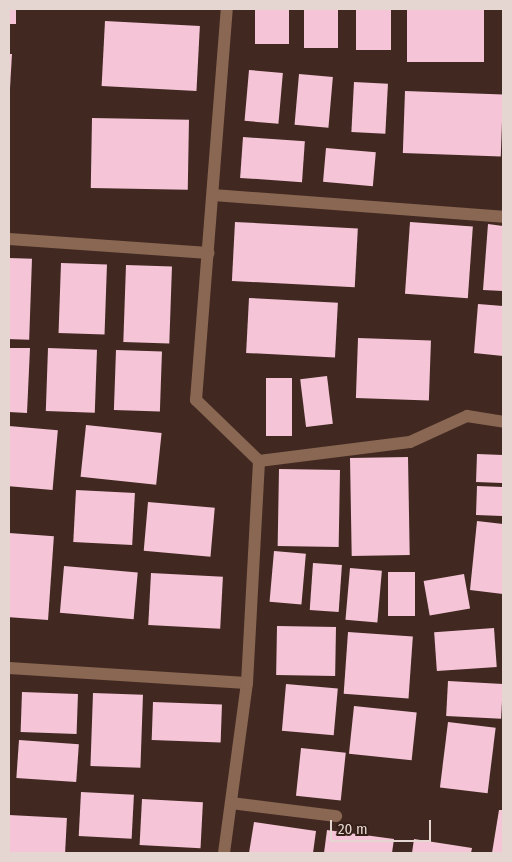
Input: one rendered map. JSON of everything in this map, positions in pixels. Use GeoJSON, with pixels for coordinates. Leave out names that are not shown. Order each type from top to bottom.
{"type":"FeatureCollection","features":[{"type":"Feature","properties":{"kind":"street"},"geometry":{"type":"LineString","coordinates":[[224,853],[246,683],[259,461],[196,400],[227,9]]}},
{"type":"Feature","properties":{"kind":"street"},"geometry":{"type":"LineString","coordinates":[[213,195],[503,217]]}},
{"type":"Feature","properties":{"kind":"street"},"geometry":{"type":"LineString","coordinates":[[9,239],[209,253]]}},
{"type":"Feature","properties":{"kind":"street"},"geometry":{"type":"LineString","coordinates":[[259,461],[410,442],[467,416],[503,422]]}},
{"type":"Feature","properties":{"kind":"street"},"geometry":{"type":"LineString","coordinates":[[9,668],[246,683]]}},
{"type":"Feature","properties":{"kind":"street"},"geometry":{"type":"LineString","coordinates":[[231,803],[336,816]]}},
{"type":"Feature","properties":{"kind":"building"},"geometry":{"type":"Polygon","coordinates":[[[9,9],[16,9],[16,24],[9,24],[9,9]]]}},
{"type":"Feature","properties":{"kind":"building"},"geometry":{"type":"Polygon","coordinates":[[[255,9],[289,9],[289,44],[255,44],[255,9]]]}},
{"type":"Feature","properties":{"kind":"building"},"geometry":{"type":"Polygon","coordinates":[[[304,9],[338,9],[338,48],[304,48],[304,9]]]}},
{"type":"Feature","properties":{"kind":"building"},"geometry":{"type":"Polygon","coordinates":[[[356,9],[391,9],[391,50],[356,50],[356,9]]]}},
{"type":"Feature","properties":{"kind":"building"},"geometry":{"type":"Polygon","coordinates":[[[407,9],[484,9],[484,62],[407,62],[407,9]]]}},
{"type":"Feature","properties":{"kind":"building"},"geometry":{"type":"Polygon","coordinates":[[[105,21],[200,26],[196,91],[102,86],[105,21]]]}},
{"type":"Feature","properties":{"kind":"building"},"geometry":{"type":"Polygon","coordinates":[[[9,54],[12,54],[10,88],[9,88],[9,54]]]}},
{"type":"Feature","properties":{"kind":"building"},"geometry":{"type":"Polygon","coordinates":[[[249,70],[283,73],[278,124],[245,121],[249,70]]]}},
{"type":"Feature","properties":{"kind":"building"},"geometry":{"type":"Polygon","coordinates":[[[299,74],[333,77],[328,128],[295,125],[299,74]]]}},
{"type":"Feature","properties":{"kind":"building"},"geometry":{"type":"Polygon","coordinates":[[[354,82],[388,84],[385,134],[351,132],[354,82]]]}},
{"type":"Feature","properties":{"kind":"building"},"geometry":{"type":"Polygon","coordinates":[[[405,91],[503,94],[501,156],[403,153],[405,91]]]}},
{"type":"Feature","properties":{"kind":"building"},"geometry":{"type":"Polygon","coordinates":[[[92,118],[189,120],[188,190],[91,188],[92,118]]]}},
{"type":"Feature","properties":{"kind":"building"},"geometry":{"type":"Polygon","coordinates":[[[243,137],[305,141],[302,182],[240,178],[243,137]]]}},
{"type":"Feature","properties":{"kind":"building"},"geometry":{"type":"Polygon","coordinates":[[[326,148],[376,152],[373,186],[323,182],[326,148]]]}},
{"type":"Feature","properties":{"kind":"building"},"geometry":{"type":"Polygon","coordinates":[[[235,222],[358,228],[355,287],[232,281],[235,222]]]}},
{"type":"Feature","properties":{"kind":"building"},"geometry":{"type":"Polygon","coordinates":[[[410,222],[473,226],[468,298],[405,294],[410,222]]]}},
{"type":"Feature","properties":{"kind":"building"},"geometry":{"type":"Polygon","coordinates":[[[488,224],[503,226],[503,291],[483,290],[488,224]]]}},
{"type":"Feature","properties":{"kind":"building"},"geometry":{"type":"Polygon","coordinates":[[[9,258],[32,259],[29,340],[9,339],[9,258]]]}},
{"type":"Feature","properties":{"kind":"building"},"geometry":{"type":"Polygon","coordinates":[[[61,263],[107,265],[105,335],[59,333],[61,263]]]}},
{"type":"Feature","properties":{"kind":"building"},"geometry":{"type":"Polygon","coordinates":[[[126,265],[172,267],[169,344],[123,342],[126,265]]]}},
{"type":"Feature","properties":{"kind":"building"},"geometry":{"type":"Polygon","coordinates":[[[249,298],[338,303],[335,358],[246,353],[249,298]]]}},
{"type":"Feature","properties":{"kind":"building"},"geometry":{"type":"Polygon","coordinates":[[[478,304],[503,306],[503,356],[474,353],[478,304]]]}},
{"type":"Feature","properties":{"kind":"building"},"geometry":{"type":"Polygon","coordinates":[[[358,338],[431,341],[429,401],[356,398],[358,338]]]}},
{"type":"Feature","properties":{"kind":"building"},"geometry":{"type":"Polygon","coordinates":[[[9,348],[30,348],[27,413],[9,412],[9,348]]]}},
{"type":"Feature","properties":{"kind":"building"},"geometry":{"type":"Polygon","coordinates":[[[48,348],[97,350],[95,413],[46,411],[48,348]]]}},
{"type":"Feature","properties":{"kind":"building"},"geometry":{"type":"Polygon","coordinates":[[[116,350],[162,352],[160,412],[114,410],[116,350]]]}},
{"type":"Feature","properties":{"kind":"building"},"geometry":{"type":"Polygon","coordinates":[[[327,376],[333,424],[306,427],[300,379],[327,376]]]}},
{"type":"Feature","properties":{"kind":"building"},"geometry":{"type":"Polygon","coordinates":[[[266,378],[292,378],[292,436],[266,436],[266,378]]]}},
{"type":"Feature","properties":{"kind":"building"},"geometry":{"type":"Polygon","coordinates":[[[86,425],[162,433],[156,485],[81,477],[86,425]]]}},
{"type":"Feature","properties":{"kind":"building"},"geometry":{"type":"Polygon","coordinates":[[[9,426],[58,430],[53,490],[9,486],[9,426]]]}},
{"type":"Feature","properties":{"kind":"building"},"geometry":{"type":"Polygon","coordinates":[[[477,454],[503,455],[502,483],[476,482],[477,454]]]}},
{"type":"Feature","properties":{"kind":"building"},"geometry":{"type":"Polygon","coordinates":[[[408,457],[410,555],[352,556],[350,458],[408,457]]]}},
{"type":"Feature","properties":{"kind":"building"},"geometry":{"type":"Polygon","coordinates":[[[279,469],[340,470],[339,547],[278,546],[279,469]]]}},
{"type":"Feature","properties":{"kind":"building"},"geometry":{"type":"Polygon","coordinates":[[[477,486],[503,487],[502,516],[476,515],[477,486]]]}},
{"type":"Feature","properties":{"kind":"building"},"geometry":{"type":"Polygon","coordinates":[[[76,490],[135,493],[132,545],[73,542],[76,490]]]}},
{"type":"Feature","properties":{"kind":"building"},"geometry":{"type":"Polygon","coordinates":[[[148,502],[215,508],[210,557],[144,551],[148,502]]]}},
{"type":"Feature","properties":{"kind":"building"},"geometry":{"type":"Polygon","coordinates":[[[477,521],[503,524],[503,594],[470,590],[477,521]]]}},
{"type":"Feature","properties":{"kind":"building"},"geometry":{"type":"Polygon","coordinates":[[[9,533],[54,536],[48,620],[9,617],[9,533]]]}},
{"type":"Feature","properties":{"kind":"building"},"geometry":{"type":"Polygon","coordinates":[[[274,551],[306,554],[301,605],[270,602],[274,551]]]}},
{"type":"Feature","properties":{"kind":"building"},"geometry":{"type":"Polygon","coordinates":[[[313,563],[342,565],[339,612],[310,610],[313,563]]]}},
{"type":"Feature","properties":{"kind":"building"},"geometry":{"type":"Polygon","coordinates":[[[64,566],[138,572],[134,619],[60,613],[64,566]]]}},
{"type":"Feature","properties":{"kind":"building"},"geometry":{"type":"Polygon","coordinates":[[[350,568],[382,571],[377,623],[345,620],[350,568]]]}},
{"type":"Feature","properties":{"kind":"building"},"geometry":{"type":"Polygon","coordinates":[[[388,572],[415,572],[415,616],[388,616],[388,572]]]}},
{"type":"Feature","properties":{"kind":"building"},"geometry":{"type":"Polygon","coordinates":[[[151,573],[223,577],[220,629],[148,625],[151,573]]]}},
{"type":"Feature","properties":{"kind":"building"},"geometry":{"type":"Polygon","coordinates":[[[464,574],[470,608],[430,616],[424,581],[464,574]]]}},
{"type":"Feature","properties":{"kind":"building"},"geometry":{"type":"Polygon","coordinates":[[[277,626],[336,627],[335,676],[276,675],[277,626]]]}},
{"type":"Feature","properties":{"kind":"building"},"geometry":{"type":"Polygon","coordinates":[[[494,628],[497,667],[437,671],[434,632],[494,628]]]}},
{"type":"Feature","properties":{"kind":"building"},"geometry":{"type":"Polygon","coordinates":[[[348,632],[413,637],[409,698],[344,694],[348,632]]]}},
{"type":"Feature","properties":{"kind":"building"},"geometry":{"type":"Polygon","coordinates":[[[448,681],[503,684],[501,719],[446,716],[448,681]]]}},
{"type":"Feature","properties":{"kind":"building"},"geometry":{"type":"Polygon","coordinates":[[[286,684],[338,689],[334,735],[282,731],[286,684]]]}},
{"type":"Feature","properties":{"kind":"building"},"geometry":{"type":"Polygon","coordinates":[[[22,692],[78,694],[77,734],[21,732],[22,692]]]}},
{"type":"Feature","properties":{"kind":"building"},"geometry":{"type":"Polygon","coordinates":[[[93,693],[143,695],[140,768],[90,766],[93,693]]]}},
{"type":"Feature","properties":{"kind":"building"},"geometry":{"type":"Polygon","coordinates":[[[153,702],[222,704],[221,742],[152,740],[153,702]]]}},
{"type":"Feature","properties":{"kind":"building"},"geometry":{"type":"Polygon","coordinates":[[[354,706],[417,713],[412,760],[349,754],[354,706]]]}},
{"type":"Feature","properties":{"kind":"building"},"geometry":{"type":"Polygon","coordinates":[[[448,722],[496,728],[488,793],[440,788],[448,722]]]}},
{"type":"Feature","properties":{"kind":"building"},"geometry":{"type":"Polygon","coordinates":[[[19,740],[79,744],[76,782],[16,778],[19,740]]]}},
{"type":"Feature","properties":{"kind":"building"},"geometry":{"type":"Polygon","coordinates":[[[301,748],[346,753],[341,800],[296,796],[301,748]]]}},
{"type":"Feature","properties":{"kind":"building"},"geometry":{"type":"Polygon","coordinates":[[[81,792],[134,795],[132,839],[79,836],[81,792]]]}},
{"type":"Feature","properties":{"kind":"building"},"geometry":{"type":"Polygon","coordinates":[[[142,799],[203,802],[201,848],[140,845],[142,799]]]}},
{"type":"Feature","properties":{"kind":"building"},"geometry":{"type":"Polygon","coordinates":[[[499,810],[503,810],[503,853],[492,853],[499,810]]]}},
{"type":"Feature","properties":{"kind":"building"},"geometry":{"type":"Polygon","coordinates":[[[9,815],[67,818],[65,853],[9,853],[9,815]]]}},
{"type":"Feature","properties":{"kind":"building"},"geometry":{"type":"Polygon","coordinates":[[[254,822],[316,831],[313,853],[249,853],[254,822]]]}},
{"type":"Feature","properties":{"kind":"building"},"geometry":{"type":"Polygon","coordinates":[[[327,830],[394,839],[392,853],[324,853],[327,830]]]}},
{"type":"Feature","properties":{"kind":"building"},"geometry":{"type":"Polygon","coordinates":[[[414,839],[472,848],[471,853],[412,853],[414,839]]]}}]}
